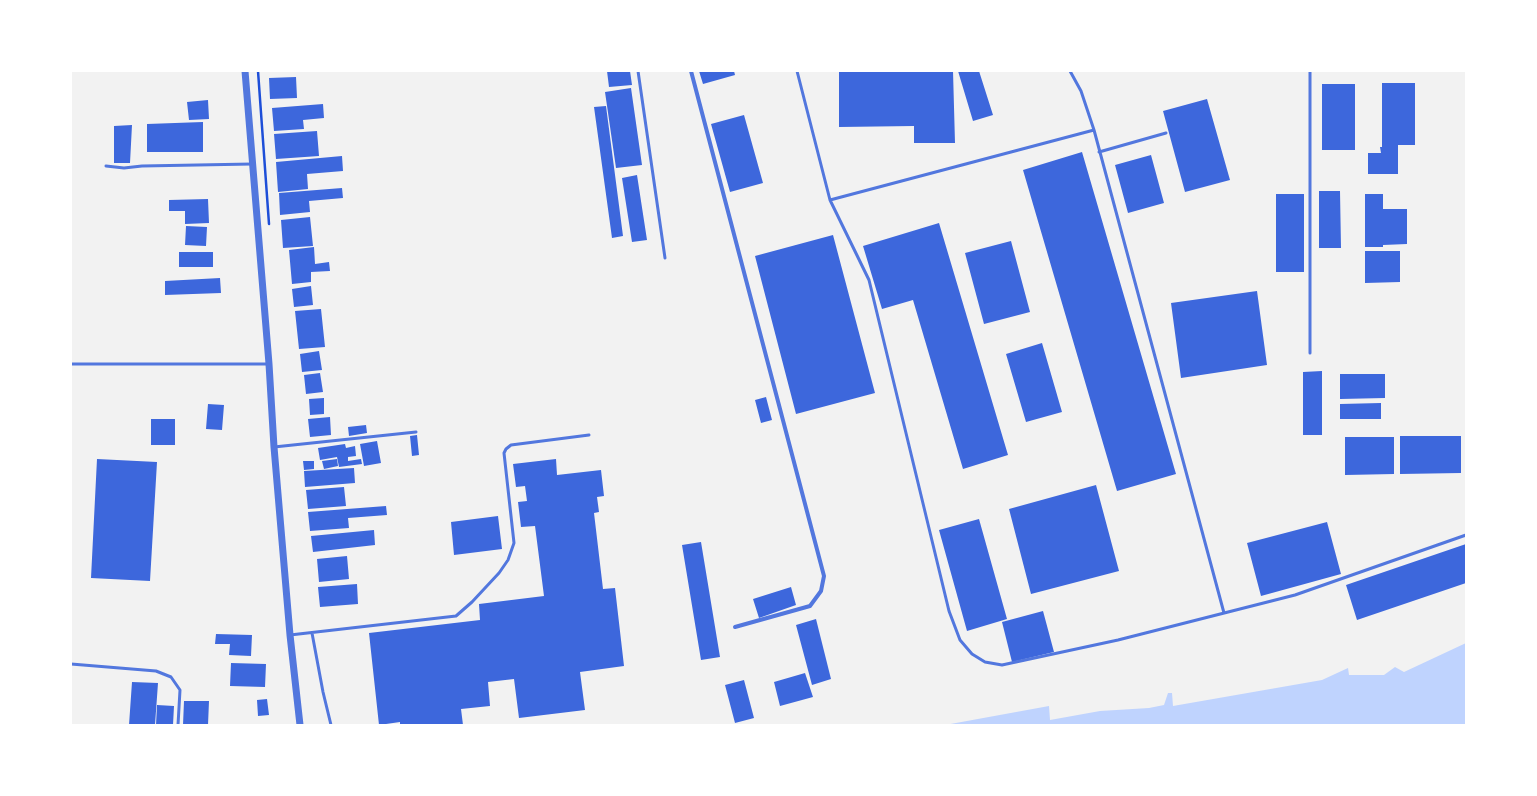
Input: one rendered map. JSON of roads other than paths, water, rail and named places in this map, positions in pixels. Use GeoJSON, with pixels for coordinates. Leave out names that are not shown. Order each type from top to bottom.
{"type":"FeatureCollection","features":[{"type":"Feature","properties":{"kind":"street"},"geometry":{"type":"LineString","coordinates":[[245,71],[269,364],[274,447],[290,635],[300,725]]}},
{"type":"Feature","properties":{"kind":"street"},"geometry":{"type":"LineString","coordinates":[[691,71],[824,576],[821,591],[810,606],[735,627]]}},
{"type":"Feature","properties":{"kind":"lane"},"geometry":{"type":"LineString","coordinates":[[638,71],[665,258]]}},
{"type":"Feature","properties":{"kind":"lane"},"geometry":{"type":"LineString","coordinates":[[797,71],[830,200],[868,280],[948,611],[960,640],[972,654],[985,662],[1002,665],[1118,640],[1295,595],[1466,535]]}},
{"type":"Feature","properties":{"kind":"lane"},"geometry":{"type":"LineString","coordinates":[[1070,71],[1081,91],[1094,130],[1224,613]]}},
{"type":"Feature","properties":{"kind":"lane"},"geometry":{"type":"LineString","coordinates":[[1310,71],[1310,353]]}},
{"type":"Feature","properties":{"kind":"lane"},"geometry":{"type":"LineString","coordinates":[[830,200],[1094,130]]}},
{"type":"Feature","properties":{"kind":"lane"},"geometry":{"type":"LineString","coordinates":[[1100,152],[1166,133]]}},
{"type":"Feature","properties":{"kind":"lane"},"geometry":{"type":"LineString","coordinates":[[106,166],[124,168],[142,166],[253,164]]}},
{"type":"Feature","properties":{"kind":"lane"},"geometry":{"type":"LineString","coordinates":[[71,364],[269,364]]}},
{"type":"Feature","properties":{"kind":"lane"},"geometry":{"type":"LineString","coordinates":[[274,447],[416,432]]}},
{"type":"Feature","properties":{"kind":"lane"},"geometry":{"type":"LineString","coordinates":[[290,635],[456,616],[472,602],[499,573],[508,560],[514,543],[504,453],[506,449],[511,445],[589,435]]}},
{"type":"Feature","properties":{"kind":"lane"},"geometry":{"type":"LineString","coordinates":[[312,633],[331,725]]}},
{"type":"Feature","properties":{"kind":"lane"},"geometry":{"type":"LineString","coordinates":[[71,664],[156,671],[171,677],[180,690],[178,725]]}},
{"type":"Feature","properties":{"kind":"water"},"geometry":{"type":"Polygon","coordinates":[[[1466,643],[1466,725],[945,725],[1049,706],[1050,720],[1100,711],[1149,708],[1164,705],[1168,693],[1172,693],[1173,706],[1322,680],[1348,668],[1349,675],[1384,675],[1395,667],[1404,672],[1466,643]]]}}]}
